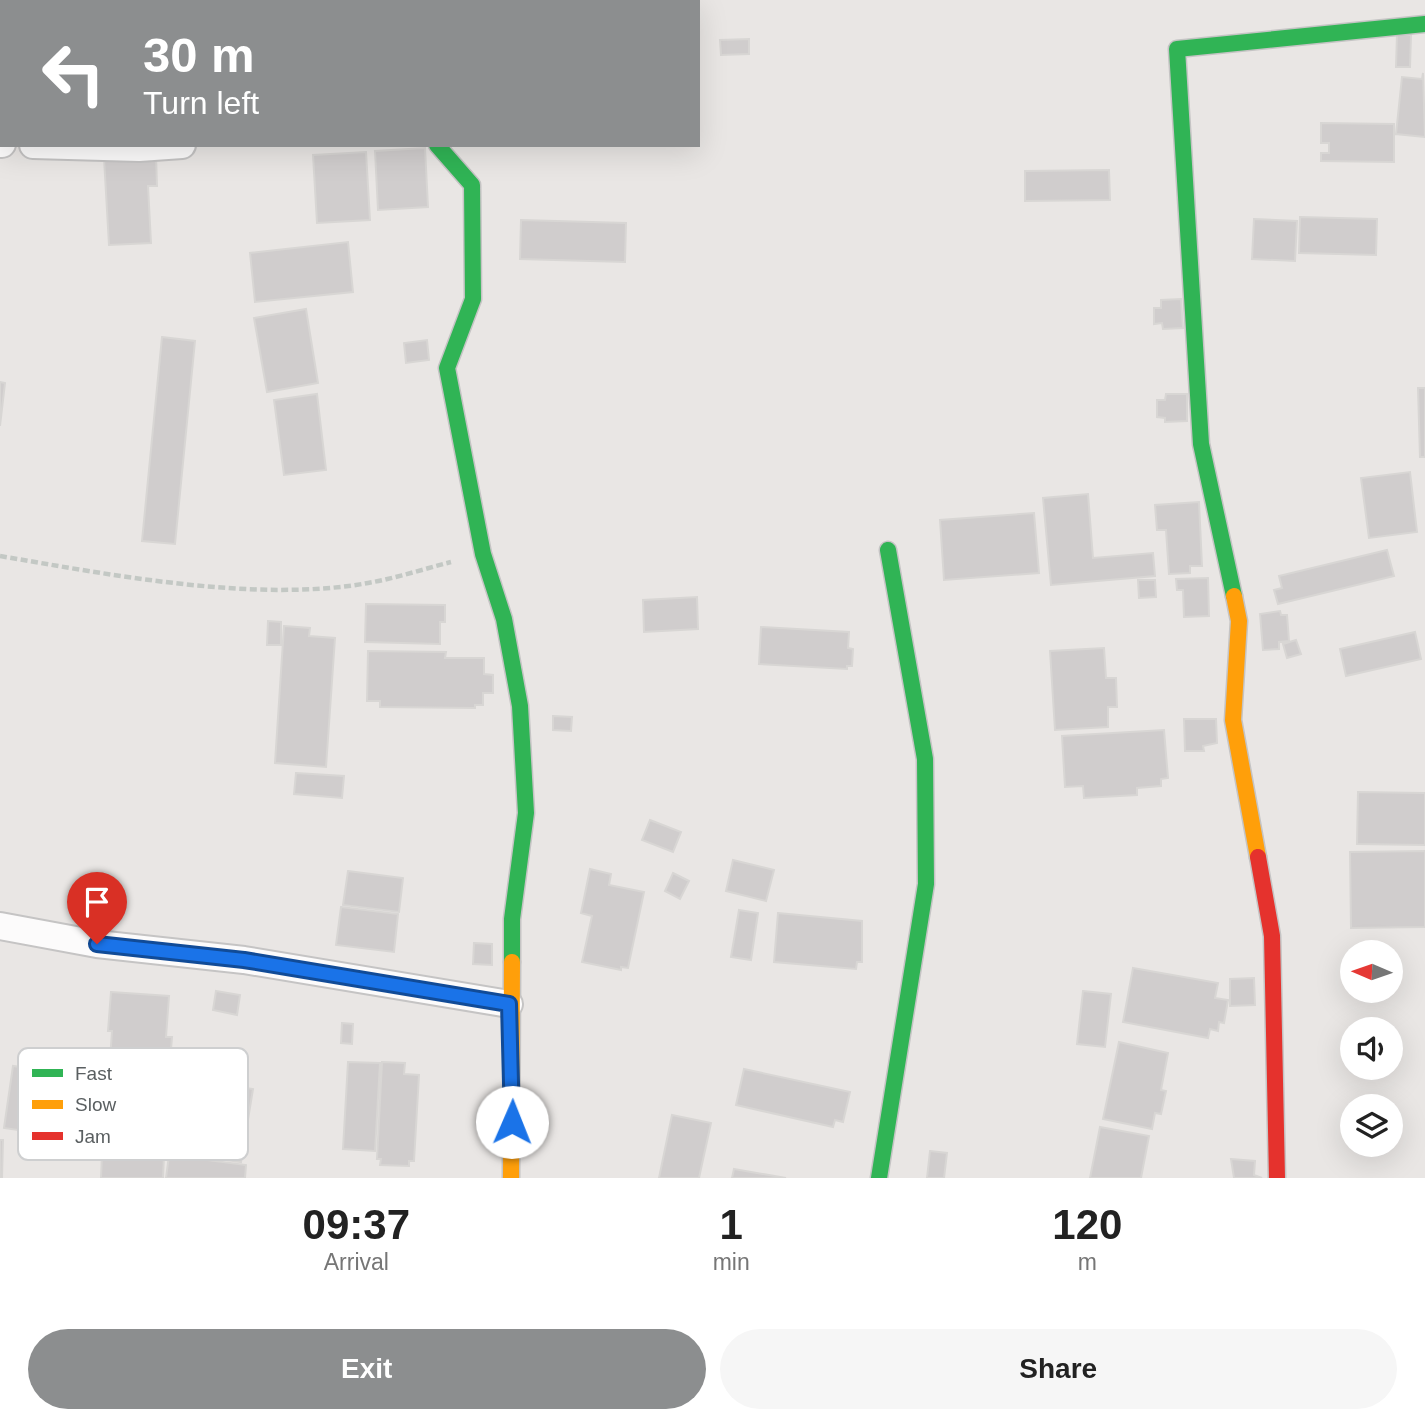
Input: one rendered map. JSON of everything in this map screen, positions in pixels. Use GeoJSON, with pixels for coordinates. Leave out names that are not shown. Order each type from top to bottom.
{"type":"FeatureCollection","features":[{"type":"Feature","properties":{"kind":"street"},"geometry":{"type":"LineString","coordinates":[[1277,1178],[1272,936],[1233,720],[1239,621],[1201,444],[1177,49],[1425,24]]}},
{"type":"Feature","properties":{"kind":"street"},"geometry":{"type":"LineString","coordinates":[[104,147],[153,147]]}},
{"type":"Feature","properties":{"kind":"street"},"geometry":{"type":"LineString","coordinates":[[439,147],[472,185],[473,299],[447,368],[483,554],[504,619],[520,706],[526,813],[512,919],[509,1004],[510,1178]]}},
{"type":"Feature","properties":{"kind":"street"},"geometry":{"type":"LineString","coordinates":[[878,1178],[926,884],[925,759],[888,550]]}},
{"type":"Feature","properties":{"kind":"street"},"geometry":{"type":"LineString","coordinates":[[0,926],[97,944],[244,960],[509,1004]]}},
{"type":"Feature","properties":{"kind":"path"},"geometry":{"type":"LineString","coordinates":[[0,556],[120,576],[275,590],[367,583],[483,554]]}},
{"type":"Feature","properties":{"kind":"building"},"geometry":{"type":"Polygon","coordinates":[[[1397,34],[1411,35],[1410,67],[1396,67],[1397,34]]]}},
{"type":"Feature","properties":{"kind":"building"},"geometry":{"type":"Polygon","coordinates":[[[749,39],[749,54],[721,55],[720,40],[749,39]]]}},
{"type":"Feature","properties":{"kind":"building"},"geometry":{"type":"Polygon","coordinates":[[[1423,73],[1425,137],[1396,134],[1402,77],[1422,79],[1423,73]]]}},
{"type":"Feature","properties":{"kind":"building"},"geometry":{"type":"Polygon","coordinates":[[[1321,123],[1394,124],[1394,162],[1321,161],[1321,153],[1329,153],[1329,143],[1321,143],[1321,123]]]}},
{"type":"Feature","properties":{"kind":"building"},"geometry":{"type":"Polygon","coordinates":[[[425,148],[428,207],[378,210],[375,151],[425,148]]]}},
{"type":"Feature","properties":{"kind":"building"},"geometry":{"type":"Polygon","coordinates":[[[366,152],[370,220],[317,223],[313,155],[366,152]]]}},
{"type":"Feature","properties":{"kind":"building"},"geometry":{"type":"Polygon","coordinates":[[[156,155],[157,186],[148,186],[151,243],[109,245],[104,158],[156,155]]]}},
{"type":"Feature","properties":{"kind":"building"},"geometry":{"type":"Polygon","coordinates":[[[1109,170],[1110,200],[1025,201],[1025,171],[1109,170]]]}},
{"type":"Feature","properties":{"kind":"building"},"geometry":{"type":"Polygon","coordinates":[[[1300,217],[1377,219],[1376,255],[1299,253],[1300,217]]]}},
{"type":"Feature","properties":{"kind":"building"},"geometry":{"type":"Polygon","coordinates":[[[1254,219],[1297,221],[1295,261],[1252,259],[1254,219]]]}},
{"type":"Feature","properties":{"kind":"building"},"geometry":{"type":"Polygon","coordinates":[[[521,220],[626,223],[625,262],[520,259],[521,220]]]}},
{"type":"Feature","properties":{"kind":"building"},"geometry":{"type":"Polygon","coordinates":[[[348,242],[353,292],[255,302],[250,253],[348,242]]]}},
{"type":"Feature","properties":{"kind":"building"},"geometry":{"type":"Polygon","coordinates":[[[1181,299],[1183,328],[1163,329],[1162,323],[1154,324],[1154,308],[1161,308],[1161,300],[1181,299]]]}},
{"type":"Feature","properties":{"kind":"building"},"geometry":{"type":"Polygon","coordinates":[[[306,309],[318,383],[267,392],[254,318],[306,309]]]}},
{"type":"Feature","properties":{"kind":"building"},"geometry":{"type":"Polygon","coordinates":[[[162,337],[195,341],[175,544],[142,541],[162,337]]]}},
{"type":"Feature","properties":{"kind":"building"},"geometry":{"type":"Polygon","coordinates":[[[427,340],[429,360],[406,363],[404,343],[427,340]]]}},
{"type":"Feature","properties":{"kind":"building"},"geometry":{"type":"Polygon","coordinates":[[[0,382],[5,383],[0,426],[0,382]]]}},
{"type":"Feature","properties":{"kind":"building"},"geometry":{"type":"Polygon","coordinates":[[[1418,388],[1425,388],[1425,457],[1420,457],[1418,388]]]}},
{"type":"Feature","properties":{"kind":"building"},"geometry":{"type":"Polygon","coordinates":[[[317,394],[326,470],[284,475],[274,400],[317,394]]]}},
{"type":"Feature","properties":{"kind":"building"},"geometry":{"type":"Polygon","coordinates":[[[1166,394],[1187,394],[1187,421],[1165,422],[1165,418],[1157,417],[1157,400],[1165,400],[1166,394]]]}},
{"type":"Feature","properties":{"kind":"building"},"geometry":{"type":"Polygon","coordinates":[[[1410,472],[1417,532],[1369,538],[1361,478],[1410,472]]]}},
{"type":"Feature","properties":{"kind":"building"},"geometry":{"type":"Polygon","coordinates":[[[1088,494],[1093,558],[1153,553],[1155,576],[1051,585],[1043,498],[1088,494]]]}},
{"type":"Feature","properties":{"kind":"building"},"geometry":{"type":"Polygon","coordinates":[[[1199,502],[1202,566],[1190,566],[1190,573],[1169,574],[1166,530],[1157,530],[1155,505],[1199,502]]]}},
{"type":"Feature","properties":{"kind":"building"},"geometry":{"type":"Polygon","coordinates":[[[1034,513],[1039,573],[944,580],[940,520],[1034,513]]]}},
{"type":"Feature","properties":{"kind":"building"},"geometry":{"type":"Polygon","coordinates":[[[1387,550],[1394,576],[1278,604],[1274,590],[1282,588],[1279,576],[1387,550]]]}},
{"type":"Feature","properties":{"kind":"building"},"geometry":{"type":"Polygon","coordinates":[[[1208,578],[1209,616],[1184,617],[1183,590],[1177,590],[1176,579],[1208,578]]]}},
{"type":"Feature","properties":{"kind":"building"},"geometry":{"type":"Polygon","coordinates":[[[1138,580],[1155,580],[1156,597],[1139,598],[1138,580]]]}},
{"type":"Feature","properties":{"kind":"building"},"geometry":{"type":"Polygon","coordinates":[[[697,597],[698,629],[644,632],[643,600],[697,597]]]}},
{"type":"Feature","properties":{"kind":"building"},"geometry":{"type":"Polygon","coordinates":[[[366,604],[445,605],[445,622],[440,622],[440,644],[365,642],[366,604]]]}},
{"type":"Feature","properties":{"kind":"building"},"geometry":{"type":"Polygon","coordinates":[[[1280,611],[1281,615],[1287,615],[1289,641],[1279,642],[1279,649],[1263,650],[1260,614],[1280,611]]]}},
{"type":"Feature","properties":{"kind":"building"},"geometry":{"type":"Polygon","coordinates":[[[268,621],[281,622],[281,645],[267,645],[268,621]]]}},
{"type":"Feature","properties":{"kind":"building"},"geometry":{"type":"Polygon","coordinates":[[[284,626],[310,628],[309,636],[335,638],[326,767],[275,763],[284,626]]]}},
{"type":"Feature","properties":{"kind":"building"},"geometry":{"type":"Polygon","coordinates":[[[761,627],[849,632],[848,648],[853,649],[852,666],[847,666],[847,669],[759,664],[761,627]]]}},
{"type":"Feature","properties":{"kind":"building"},"geometry":{"type":"Polygon","coordinates":[[[1415,632],[1421,659],[1346,676],[1340,649],[1415,632]]]}},
{"type":"Feature","properties":{"kind":"building"},"geometry":{"type":"Polygon","coordinates":[[[1296,640],[1301,654],[1287,658],[1283,644],[1296,640]]]}},
{"type":"Feature","properties":{"kind":"building"},"geometry":{"type":"Polygon","coordinates":[[[1104,648],[1106,678],[1116,678],[1117,707],[1108,707],[1108,727],[1055,730],[1050,651],[1104,648]]]}},
{"type":"Feature","properties":{"kind":"building"},"geometry":{"type":"Polygon","coordinates":[[[368,651],[446,652],[445,658],[484,658],[484,674],[493,675],[493,693],[483,693],[483,705],[475,705],[475,708],[380,707],[380,701],[367,701],[368,651]]]}},
{"type":"Feature","properties":{"kind":"building"},"geometry":{"type":"Polygon","coordinates":[[[553,716],[572,717],[571,731],[553,730],[553,716]]]}},
{"type":"Feature","properties":{"kind":"building"},"geometry":{"type":"Polygon","coordinates":[[[1184,719],[1216,719],[1217,743],[1203,746],[1204,751],[1185,751],[1184,719]]]}},
{"type":"Feature","properties":{"kind":"building"},"geometry":{"type":"Polygon","coordinates":[[[1164,730],[1168,778],[1161,779],[1161,786],[1137,788],[1137,795],[1084,798],[1083,786],[1065,787],[1062,736],[1164,730]]]}},
{"type":"Feature","properties":{"kind":"building"},"geometry":{"type":"Polygon","coordinates":[[[296,773],[344,776],[342,798],[294,794],[296,773]]]}},
{"type":"Feature","properties":{"kind":"building"},"geometry":{"type":"Polygon","coordinates":[[[1358,792],[1425,793],[1425,845],[1357,844],[1358,792]]]}},
{"type":"Feature","properties":{"kind":"building"},"geometry":{"type":"Polygon","coordinates":[[[650,820],[681,832],[673,852],[642,840],[650,820]]]}},
{"type":"Feature","properties":{"kind":"building"},"geometry":{"type":"Polygon","coordinates":[[[1425,851],[1425,927],[1351,928],[1350,852],[1425,851]]]}},
{"type":"Feature","properties":{"kind":"building"},"geometry":{"type":"Polygon","coordinates":[[[733,860],[774,870],[766,901],[726,891],[733,860]]]}},
{"type":"Feature","properties":{"kind":"building"},"geometry":{"type":"Polygon","coordinates":[[[590,869],[611,874],[609,885],[644,892],[628,968],[621,967],[621,970],[582,962],[592,916],[581,913],[590,869]]]}},
{"type":"Feature","properties":{"kind":"building"},"geometry":{"type":"Polygon","coordinates":[[[348,871],[403,878],[399,912],[343,905],[348,871]]]}},
{"type":"Feature","properties":{"kind":"building"},"geometry":{"type":"Polygon","coordinates":[[[673,873],[689,881],[680,899],[665,891],[673,873]]]}},
{"type":"Feature","properties":{"kind":"building"},"geometry":{"type":"Polygon","coordinates":[[[341,907],[398,914],[394,952],[336,945],[341,907]]]}},
{"type":"Feature","properties":{"kind":"building"},"geometry":{"type":"Polygon","coordinates":[[[739,910],[758,913],[751,960],[731,957],[739,910]]]}},
{"type":"Feature","properties":{"kind":"building"},"geometry":{"type":"Polygon","coordinates":[[[778,913],[862,921],[862,962],[857,962],[856,969],[774,962],[778,913]]]}},
{"type":"Feature","properties":{"kind":"building"},"geometry":{"type":"Polygon","coordinates":[[[474,943],[492,944],[492,965],[473,964],[474,943]]]}},
{"type":"Feature","properties":{"kind":"building"},"geometry":{"type":"Polygon","coordinates":[[[1133,968],[1218,983],[1215,998],[1228,1000],[1224,1023],[1219,1022],[1218,1031],[1210,1029],[1208,1038],[1123,1022],[1133,968]]]}},
{"type":"Feature","properties":{"kind":"building"},"geometry":{"type":"Polygon","coordinates":[[[1254,978],[1255,1005],[1230,1006],[1230,979],[1254,978]]]}},
{"type":"Feature","properties":{"kind":"building"},"geometry":{"type":"Polygon","coordinates":[[[216,991],[240,995],[237,1015],[213,1010],[216,991]]]}},
{"type":"Feature","properties":{"kind":"building"},"geometry":{"type":"Polygon","coordinates":[[[1083,991],[1111,994],[1105,1047],[1077,1044],[1083,991]]]}},
{"type":"Feature","properties":{"kind":"building"},"geometry":{"type":"Polygon","coordinates":[[[111,992],[169,996],[166,1037],[172,1037],[171,1048],[111,1048],[112,1031],[108,1031],[111,992]]]}},
{"type":"Feature","properties":{"kind":"building"},"geometry":{"type":"Polygon","coordinates":[[[342,1023],[353,1024],[352,1044],[341,1043],[342,1023]]]}},
{"type":"Feature","properties":{"kind":"building"},"geometry":{"type":"Polygon","coordinates":[[[1119,1042],[1168,1053],[1161,1090],[1166,1091],[1161,1114],[1155,1113],[1152,1129],[1103,1119],[1119,1042]]]}},
{"type":"Feature","properties":{"kind":"building"},"geometry":{"type":"Polygon","coordinates":[[[348,1062],[380,1063],[375,1151],[343,1149],[348,1062]]]}},
{"type":"Feature","properties":{"kind":"building"},"geometry":{"type":"Polygon","coordinates":[[[382,1062],[405,1063],[404,1074],[419,1075],[414,1161],[409,1161],[409,1166],[380,1165],[381,1159],[377,1159],[382,1062]]]}},
{"type":"Feature","properties":{"kind":"building"},"geometry":{"type":"Polygon","coordinates":[[[13,1066],[18,1067],[18,1130],[4,1128],[13,1066]]]}},
{"type":"Feature","properties":{"kind":"building"},"geometry":{"type":"Polygon","coordinates":[[[744,1069],[850,1092],[843,1122],[835,1120],[833,1127],[736,1105],[744,1069]]]}},
{"type":"Feature","properties":{"kind":"building"},"geometry":{"type":"Polygon","coordinates":[[[248,1088],[253,1089],[248,1119],[248,1088]]]}},
{"type":"Feature","properties":{"kind":"building"},"geometry":{"type":"Polygon","coordinates":[[[672,1115],[711,1123],[699,1178],[659,1178],[672,1115]]]}},
{"type":"Feature","properties":{"kind":"building"},"geometry":{"type":"Polygon","coordinates":[[[1100,1127],[1149,1136],[1141,1178],[1090,1178],[1100,1127]]]}},
{"type":"Feature","properties":{"kind":"building"},"geometry":{"type":"Polygon","coordinates":[[[0,1140],[3,1140],[2,1178],[0,1178],[0,1140]]]}},
{"type":"Feature","properties":{"kind":"building"},"geometry":{"type":"Polygon","coordinates":[[[930,1151],[947,1153],[944,1178],[927,1178],[930,1151]]]}},
{"type":"Feature","properties":{"kind":"building"},"geometry":{"type":"Polygon","coordinates":[[[1231,1159],[1255,1161],[1254,1175],[1262,1178],[1234,1178],[1231,1159]]]}},
{"type":"Feature","properties":{"kind":"building"},"geometry":{"type":"Polygon","coordinates":[[[102,1160],[164,1160],[163,1178],[101,1178],[102,1160]]]}},
{"type":"Feature","properties":{"kind":"building"},"geometry":{"type":"Polygon","coordinates":[[[168,1160],[208,1160],[246,1165],[245,1178],[166,1178],[168,1160]]]}},
{"type":"Feature","properties":{"kind":"building"},"geometry":{"type":"Polygon","coordinates":[[[734,1169],[786,1178],[732,1178],[734,1169]]]}},
{"type":"Feature","properties":{"kind":"traffic: fast"},"geometry":{"type":"LineString","coordinates":[[1234,596],[1201,444],[1177,49],[1425,24]]}},
{"type":"Feature","properties":{"kind":"traffic: fast"},"geometry":{"type":"LineString","coordinates":[[439,147],[472,185],[473,299],[447,368],[483,554],[504,619],[520,706],[526,813],[512,919],[512,962]]}},
{"type":"Feature","properties":{"kind":"traffic: fast"},"geometry":{"type":"LineString","coordinates":[[879,1178],[926,884],[925,759],[888,550]]}},
{"type":"Feature","properties":{"kind":"traffic: slow"},"geometry":{"type":"LineString","coordinates":[[1234,596],[1239,621],[1233,720],[1258,857]]}},
{"type":"Feature","properties":{"kind":"traffic: slow"},"geometry":{"type":"LineString","coordinates":[[511,1178],[512,962]]}},
{"type":"Feature","properties":{"kind":"traffic: jam"},"geometry":{"type":"LineString","coordinates":[[1258,857],[1272,936],[1277,1178]]}},
{"type":"Feature","properties":{"kind":"route"},"geometry":{"type":"LineString","coordinates":[[97,944],[244,960],[399,988],[509,1004],[512,1122]]}}]}
